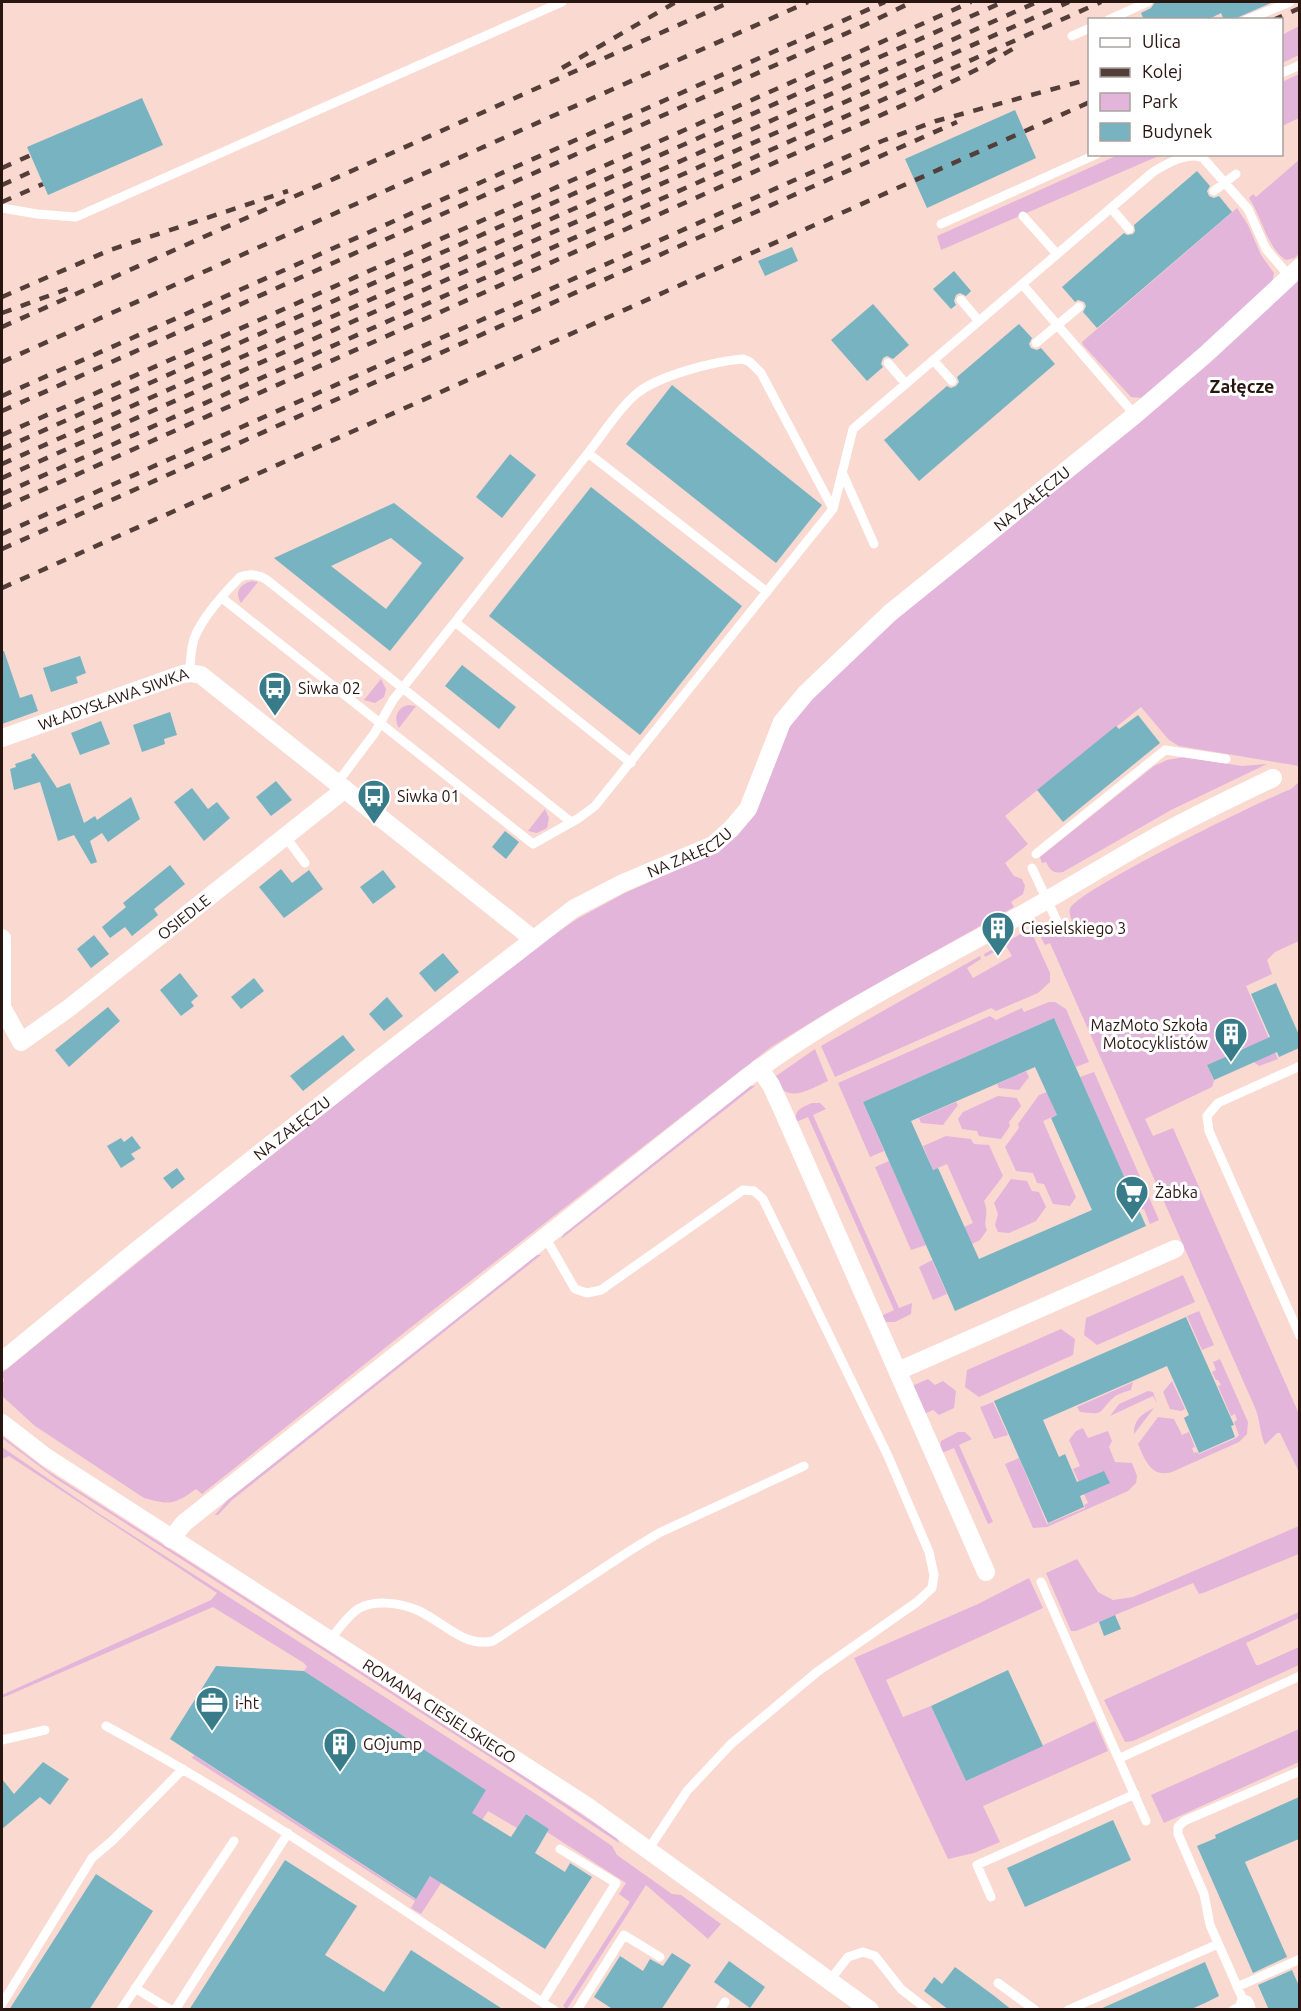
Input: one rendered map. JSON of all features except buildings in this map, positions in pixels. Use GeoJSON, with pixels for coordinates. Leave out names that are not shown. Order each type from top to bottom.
{"type":"FeatureCollection","features":[{"type":"Feature","properties":{"kind":"street","name":"NA ZAŁĘCZU"},"geometry":{"type":"LineString","coordinates":[[2,1361],[146,1243],[573,909],[609,890],[713,845],[748,809],[782,722],[806,693],[890,613],[1136,415],[1295,272]]}},
{"type":"Feature","properties":{"kind":"street","name":"WŁADYSŁAWA SIWKA"},"geometry":{"type":"LineString","coordinates":[[2,738],[190,673],[208,679],[533,939]]}},
{"type":"Feature","properties":{"kind":"street"},"geometry":{"type":"LineString","coordinates":[[171,1539],[184,1523],[759,1068],[831,1020],[1148,841],[1205,810],[1273,778]]}},
{"type":"Feature","properties":{"kind":"street","name":"OSIEDLE"},"geometry":{"type":"LineString","coordinates":[[2,952],[2,1007],[21,1042],[69,1008],[285,836],[341,786]]}},
{"type":"Feature","properties":{"kind":"street"},"geometry":{"type":"LineString","coordinates":[[2,938],[2,952]]}},
{"type":"Feature","properties":{"kind":"street"},"geometry":{"type":"LineString","coordinates":[[759,1068],[771,1085],[782,1109],[986,1572]]}},
{"type":"Feature","properties":{"kind":"street"},"geometry":{"type":"LineString","coordinates":[[898,1371],[1175,1249]]}},
{"type":"Feature","properties":{"kind":"street","name":"ROMANA CIESIELSKIEGO"},"geometry":{"type":"LineString","coordinates":[[2,1423],[46,1457],[171,1539],[521,1762],[648,1850],[870,2010]]}},
{"type":"Feature","properties":{"kind":"lane"},"geometry":{"type":"LineString","coordinates":[[2,208],[76,217],[562,2]]}},
{"type":"Feature","properties":{"kind":"lane"},"geometry":{"type":"LineString","coordinates":[[1112,18],[1148,2]]}},
{"type":"Feature","properties":{"kind":"lane"},"geometry":{"type":"LineString","coordinates":[[1251,18],[1290,2]]}},
{"type":"Feature","properties":{"kind":"lane"},"geometry":{"type":"LineString","coordinates":[[1072,36],[1088,28]]}},
{"type":"Feature","properties":{"kind":"lane"},"geometry":{"type":"LineString","coordinates":[[1283,72],[1299,64]]}},
{"type":"Feature","properties":{"kind":"lane"},"geometry":{"type":"LineString","coordinates":[[941,224],[1093,156]]}},
{"type":"Feature","properties":{"kind":"lane"},"geometry":{"type":"LineString","coordinates":[[222,598],[533,844],[595,806],[833,509],[853,429],[1153,172],[1188,157],[1203,158],[1248,209],[1269,254],[1295,272]]}},
{"type":"Feature","properties":{"kind":"lane"},"geometry":{"type":"LineString","coordinates":[[1214,191],[1236,174]]}},
{"type":"Feature","properties":{"kind":"lane"},"geometry":{"type":"LineString","coordinates":[[1111,208],[1129,229]]}},
{"type":"Feature","properties":{"kind":"lane"},"geometry":{"type":"LineString","coordinates":[[1023,216],[1057,254]]}},
{"type":"Feature","properties":{"kind":"lane"},"geometry":{"type":"LineString","coordinates":[[1022,284],[1136,415]]}},
{"type":"Feature","properties":{"kind":"lane"},"geometry":{"type":"LineString","coordinates":[[961,300],[979,321]]}},
{"type":"Feature","properties":{"kind":"lane"},"geometry":{"type":"LineString","coordinates":[[1036,343],[1079,307]]}},
{"type":"Feature","properties":{"kind":"lane"},"geometry":{"type":"LineString","coordinates":[[341,786],[403,688],[631,399],[645,387],[675,374],[743,359],[750,362],[761,373],[833,509]]}},
{"type":"Feature","properties":{"kind":"lane"},"geometry":{"type":"LineString","coordinates":[[933,360],[952,381]]}},
{"type":"Feature","properties":{"kind":"lane"},"geometry":{"type":"LineString","coordinates":[[888,363],[906,384]]}},
{"type":"Feature","properties":{"kind":"lane"},"geometry":{"type":"LineString","coordinates":[[588,453],[767,592]]}},
{"type":"Feature","properties":{"kind":"lane"},"geometry":{"type":"LineString","coordinates":[[842,472],[874,544]]}},
{"type":"Feature","properties":{"kind":"lane"},"geometry":{"type":"LineString","coordinates":[[190,673],[192,647],[196,633],[240,577],[252,574],[262,576],[571,822]]}},
{"type":"Feature","properties":{"kind":"lane"},"geometry":{"type":"LineString","coordinates":[[455,622],[631,763]]}},
{"type":"Feature","properties":{"kind":"lane"},"geometry":{"type":"LineString","coordinates":[[1036,854],[1165,750],[1226,759]]}},
{"type":"Feature","properties":{"kind":"lane"},"geometry":{"type":"LineString","coordinates":[[285,836],[306,863]]}},
{"type":"Feature","properties":{"kind":"lane"},"geometry":{"type":"LineString","coordinates":[[1032,868],[1062,932]]}},
{"type":"Feature","properties":{"kind":"lane"},"geometry":{"type":"LineString","coordinates":[[1299,1066],[1218,1102],[1207,1116],[1209,1131],[1299,1336]]}},
{"type":"Feature","properties":{"kind":"lane"},"geometry":{"type":"LineString","coordinates":[[545,1237],[576,1289],[587,1293],[601,1290],[743,1190],[754,1191],[763,1199],[888,1456],[929,1552],[934,1575],[932,1588],[917,1602],[817,1672],[731,1744],[687,1791],[648,1850]]}},
{"type":"Feature","properties":{"kind":"lane"},"geometry":{"type":"LineString","coordinates":[[329,1640],[357,1610],[374,1603],[392,1604],[417,1610],[472,1642],[493,1641],[659,1533],[804,1466]]}},
{"type":"Feature","properties":{"kind":"lane"},"geometry":{"type":"LineString","coordinates":[[1041,1582],[1146,1821]]}},
{"type":"Feature","properties":{"kind":"lane"},"geometry":{"type":"LineString","coordinates":[[1120,1758],[1299,1676]]}},
{"type":"Feature","properties":{"kind":"lane"},"geometry":{"type":"LineString","coordinates":[[106,1726],[183,1769],[288,1833],[554,2010]]}},
{"type":"Feature","properties":{"kind":"lane"},"geometry":{"type":"LineString","coordinates":[[2,1740],[45,1730]]}},
{"type":"Feature","properties":{"kind":"lane"},"geometry":{"type":"LineString","coordinates":[[2,2004],[92,1858],[113,1840],[183,1769]]}},
{"type":"Feature","properties":{"kind":"lane"},"geometry":{"type":"LineString","coordinates":[[1242,2008],[1237,1987],[1210,1925],[1204,1894],[1178,1834],[1178,1827],[1184,1821],[1299,1771]]}},
{"type":"Feature","properties":{"kind":"lane"},"geometry":{"type":"LineString","coordinates":[[992,1897],[977,1864],[1135,1794]]}},
{"type":"Feature","properties":{"kind":"lane"},"geometry":{"type":"LineString","coordinates":[[135,1988],[173,2010],[288,1833]]}},
{"type":"Feature","properties":{"kind":"lane"},"geometry":{"type":"LineString","coordinates":[[121,2010],[234,1841]]}},
{"type":"Feature","properties":{"kind":"lane"},"geometry":{"type":"LineString","coordinates":[[542,2002],[616,1883],[560,1849]]}},
{"type":"Feature","properties":{"kind":"lane"},"geometry":{"type":"LineString","coordinates":[[577,2010],[624,1935],[660,1957]]}},
{"type":"Feature","properties":{"kind":"lane"},"geometry":{"type":"LineString","coordinates":[[1068,2010],[1218,1944]]}},
{"type":"Feature","properties":{"kind":"lane"},"geometry":{"type":"LineString","coordinates":[[830,1980],[848,1957],[856,1953],[870,1954],[878,1960],[900,1989],[928,2010]]}},
{"type":"Feature","properties":{"kind":"lane"},"geometry":{"type":"LineString","coordinates":[[1237,1987],[1299,1959]]}},
{"type":"Feature","properties":{"kind":"lane"},"geometry":{"type":"LineString","coordinates":[[998,1983],[1035,2010]]}},
{"type":"Feature","properties":{"kind":"green space"},"geometry":{"type":"Polygon","coordinates":[[[1299,26],[1299,55],[1283,63],[1283,34],[1299,26]]]}},
{"type":"Feature","properties":{"kind":"green space"},"geometry":{"type":"Polygon","coordinates":[[[1299,74],[1299,118],[1283,126],[1283,82],[1299,74]]]}},
{"type":"Feature","properties":{"kind":"green space"},"geometry":{"type":"Polygon","coordinates":[[[1116,156],[1159,156],[941,250],[937,236],[1116,156]]]}},
{"type":"Feature","properties":{"kind":"green space"},"geometry":{"type":"Polygon","coordinates":[[[1299,160],[1299,253],[1295,258],[1286,260],[1274,248],[1249,198],[1253,194],[1256,197],[1299,160]]]}},
{"type":"Feature","properties":{"kind":"green space"},"geometry":{"type":"Polygon","coordinates":[[[1237,208],[1248,225],[1261,255],[1274,273],[1272,283],[1225,327],[1142,398],[1131,397],[1082,342],[1237,208]]]}},
{"type":"Feature","properties":{"kind":"green space"},"geometry":{"type":"Polygon","coordinates":[[[1299,277],[1299,766],[1179,746],[1169,740],[1141,707],[1005,816],[1028,844],[1005,863],[1014,876],[1022,879],[1025,886],[1023,894],[1011,902],[1014,907],[836,1007],[771,1047],[410,1328],[202,1494],[196,1489],[172,1502],[144,1498],[35,1426],[2,1396],[4,1381],[2,1373],[238,1181],[536,947],[577,919],[625,893],[714,853],[790,721],[825,679],[1299,277]]]}},
{"type":"Feature","properties":{"kind":"green space"},"geometry":{"type":"Polygon","coordinates":[[[252,581],[258,582],[241,603],[238,595],[239,589],[252,581]]]}},
{"type":"Feature","properties":{"kind":"green space"},"geometry":{"type":"Polygon","coordinates":[[[381,679],[386,689],[384,697],[375,703],[364,700],[381,679]]]}},
{"type":"Feature","properties":{"kind":"green space"},"geometry":{"type":"Polygon","coordinates":[[[408,705],[416,706],[399,728],[396,721],[397,714],[401,708],[408,705]]]}},
{"type":"Feature","properties":{"kind":"green space"},"geometry":{"type":"Polygon","coordinates":[[[1184,757],[1242,766],[1267,764],[1171,810],[1063,872],[1054,872],[1046,862],[1042,863],[1040,857],[1154,766],[1167,760],[1184,757]]]}},
{"type":"Feature","properties":{"kind":"green space"},"geometry":{"type":"Polygon","coordinates":[[[1299,782],[1299,941],[1275,952],[1267,960],[1272,974],[1246,986],[1278,1059],[1259,1066],[1247,1047],[1207,1065],[1214,1081],[1212,1087],[1145,1119],[1153,1136],[1173,1128],[1299,1414],[1299,1472],[1280,1433],[1277,1433],[1265,1445],[1256,1410],[1050,943],[1045,945],[1035,926],[1043,928],[1049,937],[1075,926],[1070,916],[1070,909],[1080,899],[1103,884],[1172,846],[1291,789],[1299,782]]]}},
{"type":"Feature","properties":{"kind":"green space"},"geometry":{"type":"Polygon","coordinates":[[[545,809],[549,818],[547,828],[537,833],[528,831],[545,809]]]}},
{"type":"Feature","properties":{"kind":"green space"},"geometry":{"type":"Polygon","coordinates":[[[1030,929],[1050,973],[1050,982],[1038,993],[996,1011],[991,1008],[835,1077],[821,1046],[980,956],[981,959],[967,968],[973,978],[1012,956],[1006,946],[985,957],[984,954],[1030,929]]]}},
{"type":"Feature","properties":{"kind":"green space"},"geometry":{"type":"Polygon","coordinates":[[[1049,1002],[1055,1002],[1066,1009],[1089,1062],[1076,1067],[1054,1018],[863,1102],[884,1151],[870,1157],[838,1083],[990,1016],[996,1020],[1022,1008],[1024,1012],[1049,1002]]]}},
{"type":"Feature","properties":{"kind":"green space"},"geometry":{"type":"Polygon","coordinates":[[[815,1049],[828,1081],[798,1093],[785,1091],[776,1076],[815,1049]]]}},
{"type":"Feature","properties":{"kind":"green space"},"geometry":{"type":"Polygon","coordinates":[[[1026,1071],[1029,1077],[1019,1090],[999,1088],[997,1084],[1026,1071]]]}},
{"type":"Feature","properties":{"kind":"green space"},"geometry":{"type":"Polygon","coordinates":[[[1094,1072],[1159,1220],[1150,1224],[1144,1209],[1139,1210],[1080,1077],[1094,1072]]]}},
{"type":"Feature","properties":{"kind":"green space"},"geometry":{"type":"Polygon","coordinates":[[[750,1086],[755,1086],[561,1239],[564,1234],[750,1086]]]}},
{"type":"Feature","properties":{"kind":"green space"},"geometry":{"type":"Polygon","coordinates":[[[1047,1092],[1057,1115],[1043,1121],[1076,1197],[1070,1206],[1053,1204],[1044,1184],[1037,1183],[1033,1173],[1016,1171],[1005,1147],[1039,1095],[1047,1092]]]}},
{"type":"Feature","properties":{"kind":"green space"},"geometry":{"type":"Polygon","coordinates":[[[998,1096],[1017,1098],[1021,1106],[1009,1122],[1010,1126],[1001,1139],[979,1136],[977,1131],[962,1129],[958,1119],[963,1112],[998,1096]]]}},
{"type":"Feature","properties":{"kind":"green space"},"geometry":{"type":"Polygon","coordinates":[[[956,1102],[958,1105],[943,1125],[921,1123],[919,1118],[956,1102]]]}},
{"type":"Feature","properties":{"kind":"green space"},"geometry":{"type":"Polygon","coordinates":[[[812,1103],[820,1103],[826,1109],[813,1115],[899,1308],[912,1303],[911,1314],[895,1322],[886,1322],[881,1316],[894,1310],[808,1117],[796,1122],[797,1112],[812,1103]]]}},
{"type":"Feature","properties":{"kind":"green space"},"geometry":{"type":"Polygon","coordinates":[[[946,1136],[971,1139],[974,1144],[989,1145],[1003,1176],[984,1201],[987,1230],[980,1240],[972,1244],[964,1227],[973,1223],[947,1164],[933,1170],[923,1146],[946,1136]]]}},
{"type":"Feature","properties":{"kind":"green space"},"geometry":{"type":"Polygon","coordinates":[[[889,1161],[926,1245],[911,1250],[875,1167],[889,1161]]]}},
{"type":"Feature","properties":{"kind":"green space"},"geometry":{"type":"Polygon","coordinates":[[[1011,1179],[1027,1181],[1032,1191],[1039,1192],[1046,1207],[1036,1221],[1009,1233],[998,1232],[995,1225],[998,1214],[994,1203],[1011,1179]]]}},
{"type":"Feature","properties":{"kind":"green space"},"geometry":{"type":"Polygon","coordinates":[[[536,1255],[541,1255],[232,1500],[218,1515],[215,1515],[230,1497],[536,1255]]]}},
{"type":"Feature","properties":{"kind":"green space"},"geometry":{"type":"Polygon","coordinates":[[[932,1260],[947,1294],[933,1300],[919,1267],[932,1260]]]}},
{"type":"Feature","properties":{"kind":"green space"},"geometry":{"type":"Polygon","coordinates":[[[1183,1275],[1195,1302],[1097,1345],[1084,1335],[1086,1318],[1183,1275]]]}},
{"type":"Feature","properties":{"kind":"green space"},"geometry":{"type":"Polygon","coordinates":[[[1199,1311],[1214,1345],[1202,1350],[1187,1316],[1199,1311]]]}},
{"type":"Feature","properties":{"kind":"green space"},"geometry":{"type":"Polygon","coordinates":[[[1061,1329],[1075,1339],[1073,1355],[979,1397],[965,1387],[967,1370],[1061,1329]]]}},
{"type":"Feature","properties":{"kind":"green space"},"geometry":{"type":"Polygon","coordinates":[[[1220,1359],[1248,1422],[1247,1434],[1239,1442],[1172,1472],[1154,1470],[1146,1461],[1138,1444],[1158,1417],[1174,1419],[1182,1435],[1189,1432],[1195,1447],[1192,1448],[1194,1453],[1199,1454],[1239,1435],[1234,1422],[1237,1420],[1235,1414],[1231,1416],[1218,1386],[1221,1385],[1212,1372],[1216,1370],[1213,1362],[1220,1359]]]}},
{"type":"Feature","properties":{"kind":"green space"},"geometry":{"type":"Polygon","coordinates":[[[928,1379],[935,1385],[943,1381],[956,1391],[954,1408],[939,1415],[933,1410],[924,1414],[912,1386],[928,1379]]]}},
{"type":"Feature","properties":{"kind":"green space"},"geometry":{"type":"Polygon","coordinates":[[[1172,1381],[1185,1409],[1181,1411],[1170,1409],[1163,1392],[1172,1381]]]}},
{"type":"Feature","properties":{"kind":"green space"},"geometry":{"type":"Polygon","coordinates":[[[1133,1382],[1131,1390],[1115,1397],[1098,1413],[1080,1412],[1077,1407],[1133,1382]]]}},
{"type":"Feature","properties":{"kind":"green space"},"geometry":{"type":"Polygon","coordinates":[[[1148,1391],[1153,1392],[1157,1404],[1153,1396],[1110,1416],[1119,1404],[1148,1391]]]}},
{"type":"Feature","properties":{"kind":"green space"},"geometry":{"type":"Polygon","coordinates":[[[993,1402],[1008,1435],[994,1439],[980,1407],[993,1402]]]}},
{"type":"Feature","properties":{"kind":"green space"},"geometry":{"type":"Polygon","coordinates":[[[1154,1408],[1134,1434],[1135,1424],[1146,1412],[1154,1408]]]}},
{"type":"Feature","properties":{"kind":"green space"},"geometry":{"type":"Polygon","coordinates":[[[1083,1428],[1088,1438],[1108,1431],[1112,1441],[1109,1447],[1115,1462],[1132,1463],[1137,1476],[1136,1483],[1128,1491],[1047,1527],[1033,1528],[1005,1464],[1019,1458],[1047,1524],[1085,1508],[1084,1505],[1088,1503],[1073,1469],[1080,1466],[1069,1440],[1076,1431],[1083,1428]]]}},
{"type":"Feature","properties":{"kind":"green space"},"geometry":{"type":"Polygon","coordinates":[[[958,1432],[965,1432],[972,1439],[959,1445],[993,1522],[988,1524],[954,1448],[942,1453],[940,1447],[941,1441],[958,1432]]]}},
{"type":"Feature","properties":{"kind":"green space"},"geometry":{"type":"Polygon","coordinates":[[[2,1436],[48,1471],[530,1780],[617,1838],[619,1843],[493,1759],[55,1478],[2,1436]]]}},
{"type":"Feature","properties":{"kind":"green space"},"geometry":{"type":"Polygon","coordinates":[[[2,1447],[98,1513],[539,1796],[612,1846],[617,1855],[672,1894],[681,1895],[721,1924],[708,1939],[646,1885],[567,2009],[563,2006],[630,1902],[619,1894],[626,1883],[547,1832],[549,1829],[526,1814],[517,1828],[488,1811],[421,1914],[411,1908],[415,1901],[192,1758],[194,1755],[415,1899],[486,1790],[304,1671],[307,1667],[304,1663],[213,1607],[2,1698],[2,1695],[211,1600],[217,1593],[9,1456],[2,1459],[2,1447]]]}},
{"type":"Feature","properties":{"kind":"green space"},"geometry":{"type":"Polygon","coordinates":[[[1299,1526],[1299,1554],[1203,1593],[1199,1594],[1193,1583],[1076,1631],[1071,1631],[1046,1573],[1077,1559],[1098,1592],[1113,1600],[1133,1597],[1299,1526]]]}},
{"type":"Feature","properties":{"kind":"green space"},"geometry":{"type":"Polygon","coordinates":[[[1029,1578],[1043,1608],[886,1680],[903,1717],[931,1706],[966,1781],[1095,1721],[1108,1751],[983,1806],[1000,1842],[974,1853],[948,1859],[854,1658],[978,1604],[1029,1578]]]}},
{"type":"Feature","properties":{"kind":"green space"},"geometry":{"type":"Polygon","coordinates":[[[1299,1612],[1299,1618],[1246,1643],[1256,1665],[1299,1647],[1299,1665],[1133,1741],[1125,1742],[1104,1700],[1299,1612]]]}},
{"type":"Feature","properties":{"kind":"green space"},"geometry":{"type":"Polygon","coordinates":[[[1299,1729],[1299,1762],[1164,1823],[1151,1795],[1299,1729]]]}},
{"type":"Feature","properties":{"kind":"railway"},"geometry":{"type":"LineString","coordinates":[[562,68],[676,2]]}},
{"type":"Feature","properties":{"kind":"railway"},"geometry":{"type":"LineString","coordinates":[[2,327],[730,2]]}},
{"type":"Feature","properties":{"kind":"railway"},"geometry":{"type":"LineString","coordinates":[[2,362],[808,2]]}},
{"type":"Feature","properties":{"kind":"railway"},"geometry":{"type":"LineString","coordinates":[[2,396],[885,2]]}},
{"type":"Feature","properties":{"kind":"railway"},"geometry":{"type":"LineString","coordinates":[[2,411],[912,2]]}},
{"type":"Feature","properties":{"kind":"railway"},"geometry":{"type":"LineString","coordinates":[[2,435],[971,2]]}},
{"type":"Feature","properties":{"kind":"railway"},"geometry":{"type":"LineString","coordinates":[[2,449],[1003,2]]}},
{"type":"Feature","properties":{"kind":"railway"},"geometry":{"type":"LineString","coordinates":[[2,464],[1037,2]]}},
{"type":"Feature","properties":{"kind":"railway"},"geometry":{"type":"LineString","coordinates":[[2,478],[1069,2]]}},
{"type":"Feature","properties":{"kind":"railway"},"geometry":{"type":"LineString","coordinates":[[2,494],[1101,2]]}},
{"type":"Feature","properties":{"kind":"railway"},"geometry":{"type":"LineString","coordinates":[[1278,18],[1300,8]]}},
{"type":"Feature","properties":{"kind":"railway"},"geometry":{"type":"LineString","coordinates":[[2,508],[917,99],[980,68],[1016,47]]}},
{"type":"Feature","properties":{"kind":"railway"},"geometry":{"type":"LineString","coordinates":[[2,534],[882,141],[936,121],[1088,80]]}},
{"type":"Feature","properties":{"kind":"railway"},"geometry":{"type":"LineString","coordinates":[[2,588],[1088,103]]}},
{"type":"Feature","properties":{"kind":"railway"},"geometry":{"type":"LineString","coordinates":[[2,549],[957,122]]}},
{"type":"Feature","properties":{"kind":"railway"},"geometry":{"type":"LineString","coordinates":[[2,168],[31,155]]}},
{"type":"Feature","properties":{"kind":"railway"},"geometry":{"type":"LineString","coordinates":[[2,185],[37,169]]}},
{"type":"Feature","properties":{"kind":"railway"},"geometry":{"type":"LineString","coordinates":[[2,202],[43,184]]}},
{"type":"Feature","properties":{"kind":"railway"},"geometry":{"type":"LineString","coordinates":[[2,297],[110,250],[288,191]]}},
{"type":"Feature","properties":{"kind":"railway"},"geometry":{"type":"LineString","coordinates":[[2,313],[70,288]]}},
{"type":"Feature","properties":{"kind":"place","name":"Siwka 02"},"geometry":{"type":"Point","coordinates":[275,717]}},
{"type":"Feature","properties":{"kind":"place","name":"Siwka 01"},"geometry":{"type":"Point","coordinates":[374,825]}},
{"type":"Feature","properties":{"kind":"place","name":"Ciesielskiego 3"},"geometry":{"type":"Point","coordinates":[998,957]}},
{"type":"Feature","properties":{"kind":"place","name":"MazMoto Szkoła Motocyklistów"},"geometry":{"type":"Point","coordinates":[1231,1063]}},
{"type":"Feature","properties":{"kind":"place","name":"Żabka"},"geometry":{"type":"Point","coordinates":[1132,1221]}},
{"type":"Feature","properties":{"kind":"place","name":"i-ht"},"geometry":{"type":"Point","coordinates":[212,1732]}},
{"type":"Feature","properties":{"kind":"place","name":"GOjump"},"geometry":{"type":"Point","coordinates":[340,1773]}},
{"type":"Feature","properties":{"kind":"district","name":"Załęcze"},"geometry":{"type":"Point","coordinates":[1242,386]}}]}
